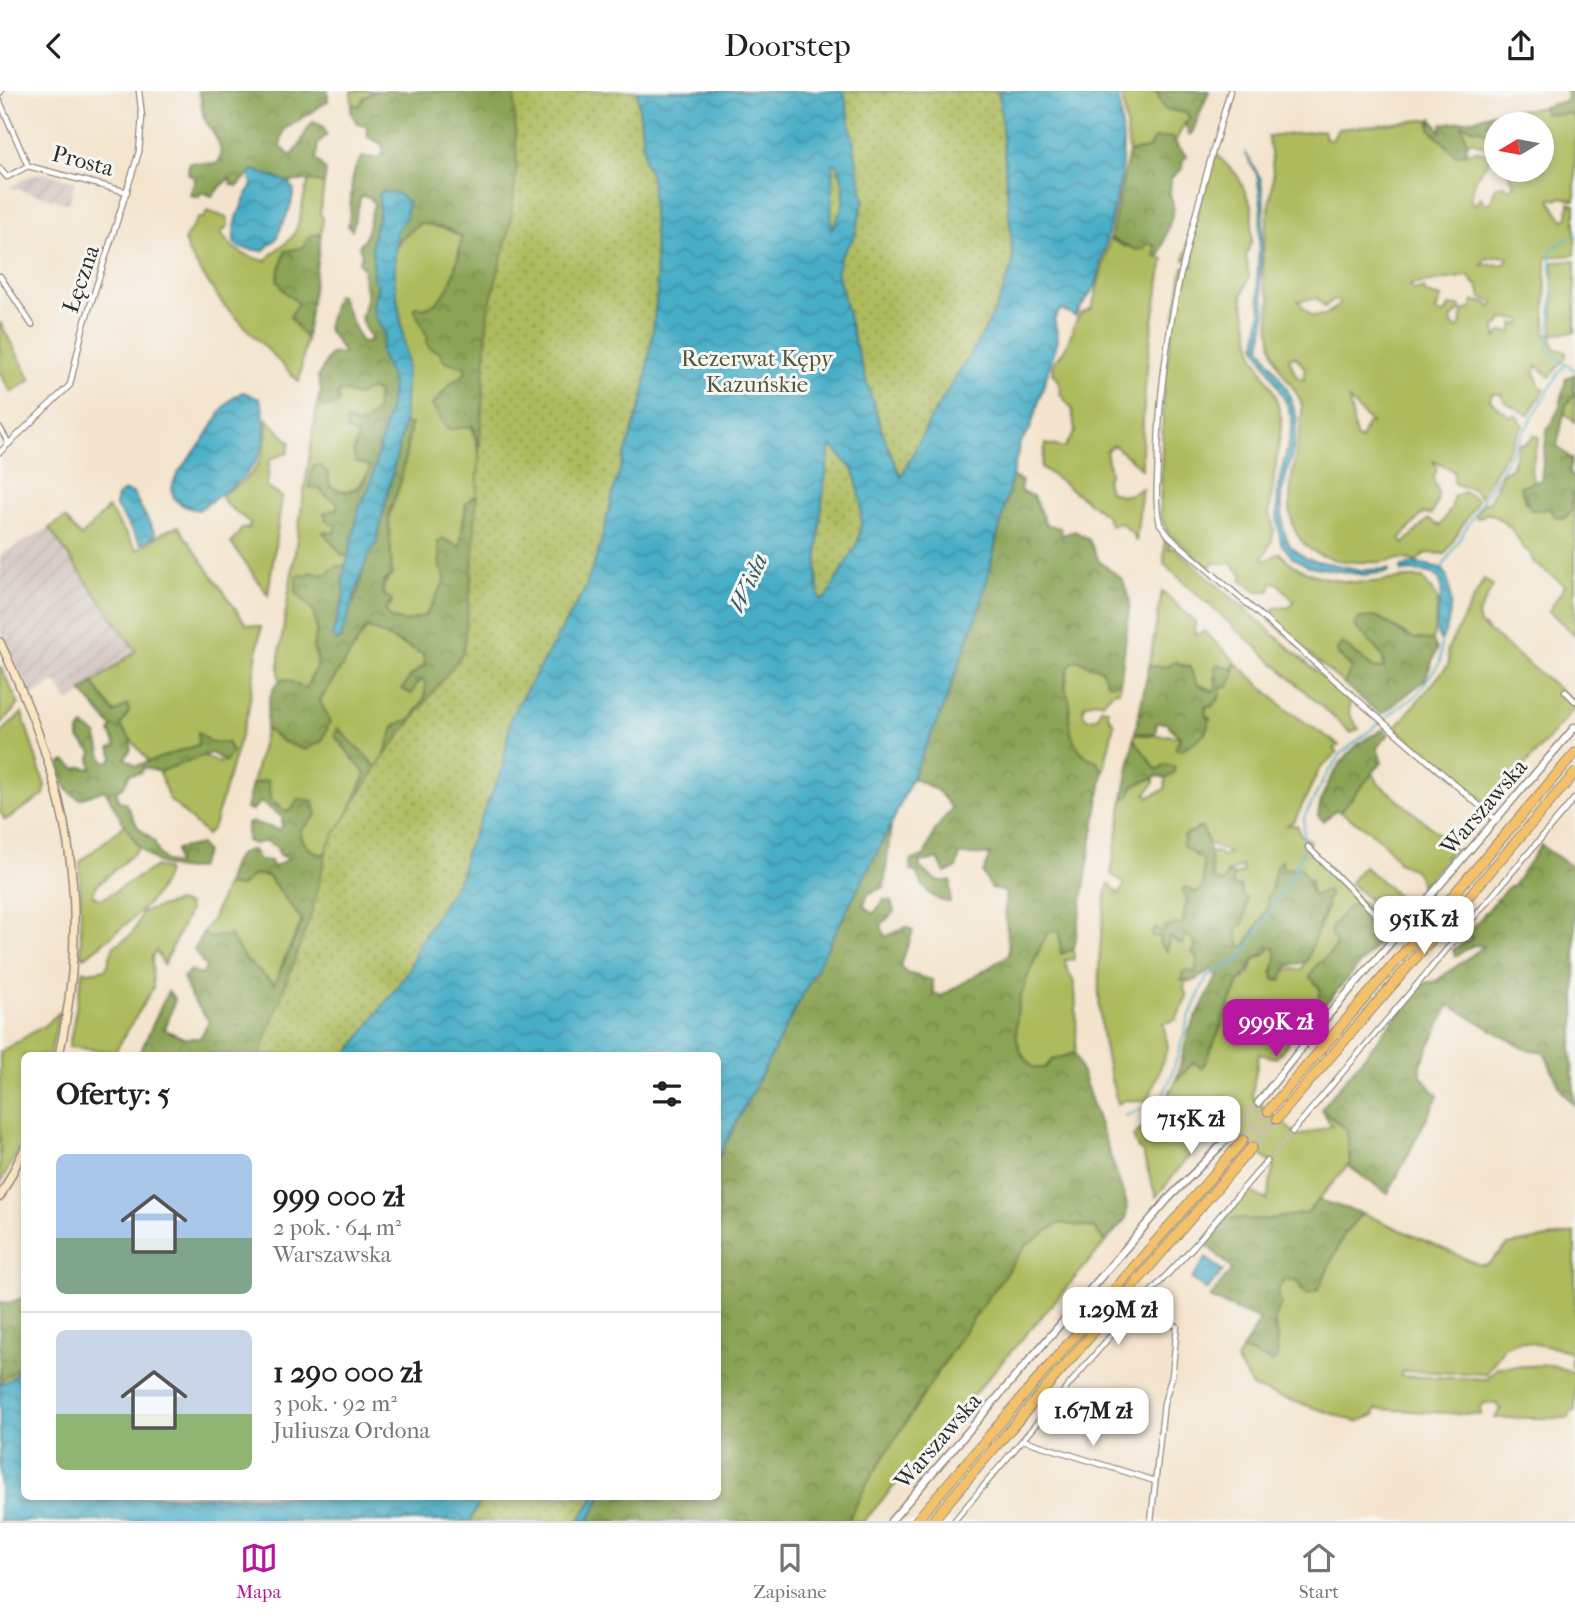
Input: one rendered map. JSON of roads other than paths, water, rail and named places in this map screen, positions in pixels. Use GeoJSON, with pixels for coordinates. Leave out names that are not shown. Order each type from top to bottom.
{"type":"FeatureCollection","features":[{"type":"Feature","properties":{"kind":"highway"},"geometry":{"type":"LineString","coordinates":[[1268,1111],[1575,753]]}},
{"type":"Feature","properties":{"kind":"highway"},"geometry":{"type":"LineString","coordinates":[[1277,1119],[1575,773]]}},
{"type":"Feature","properties":{"kind":"highway"},"geometry":{"type":"LineString","coordinates":[[916,1521],[1243,1140]]}},
{"type":"Feature","properties":{"kind":"highway"},"geometry":{"type":"LineString","coordinates":[[932,1521],[1252,1147]]}},
{"type":"Feature","properties":{"kind":"main road"},"geometry":{"type":"LineString","coordinates":[[0,642],[50,759],[70,848],[75,902],[74,956],[59,1052]]}},
{"type":"Feature","properties":{"kind":"main road"},"geometry":{"type":"LineString","coordinates":[[0,1197],[21,1156]]}},
{"type":"Feature","properties":{"kind":"street","name":"Łęczna"},"geometry":{"type":"LineString","coordinates":[[0,452],[70,385],[83,328],[140,142],[139,91]]}},
{"type":"Feature","properties":{"kind":"street"},"geometry":{"type":"LineString","coordinates":[[1230,91],[1178,275],[1168,325],[1159,410],[1160,524],[1169,536],[1496,820]]}},
{"type":"Feature","properties":{"kind":"street"},"geometry":{"type":"LineString","coordinates":[[0,103],[28,166],[4,176],[0,169]]}},
{"type":"Feature","properties":{"kind":"street","name":"Prosta"},"geometry":{"type":"LineString","coordinates":[[28,166],[127,191]]}},
{"type":"Feature","properties":{"kind":"street"},"geometry":{"type":"LineString","coordinates":[[0,277],[32,325]]}},
{"type":"Feature","properties":{"kind":"street"},"geometry":{"type":"LineString","coordinates":[[0,428],[9,444]]}},
{"type":"Feature","properties":{"kind":"street"},"geometry":{"type":"LineString","coordinates":[[1565,691],[1575,701]]}},
{"type":"Feature","properties":{"kind":"street","name":"Warszawska"},"geometry":{"type":"LineString","coordinates":[[1258,1103],[1396,935],[1575,727]]}},
{"type":"Feature","properties":{"kind":"street"},"geometry":{"type":"LineString","coordinates":[[1292,1132],[1575,798]]}},
{"type":"Feature","properties":{"kind":"street"},"geometry":{"type":"LineString","coordinates":[[1308,847],[1396,935]]}},
{"type":"Feature","properties":{"kind":"street","name":"Warszawska"},"geometry":{"type":"LineString","coordinates":[[891,1521],[1168,1199],[1234,1132]]}},
{"type":"Feature","properties":{"kind":"street"},"geometry":{"type":"LineString","coordinates":[[954,1521],[1267,1161]]}},
{"type":"Feature","properties":{"kind":"street"},"geometry":{"type":"LineString","coordinates":[[1137,1309],[1177,1326],[1151,1521]]}},
{"type":"Feature","properties":{"kind":"street"},"geometry":{"type":"LineString","coordinates":[[1023,1440],[1155,1481]]}},
{"type":"Feature","properties":{"kind":"water","name":"Rezerwat Kępy Kazuńskie"},"geometry":{"type":"Polygon","coordinates":[[[637,91],[844,91],[864,200],[854,238],[841,256],[837,270],[855,344],[884,437],[901,477],[931,418],[982,335],[998,304],[1013,263],[999,91],[1118,91],[1123,141],[1121,178],[1096,285],[1075,316],[1061,309],[1054,319],[1058,339],[1030,429],[1020,443],[981,604],[943,708],[891,825],[721,1152],[721,1052],[349,1052],[409,970],[419,944],[461,875],[465,854],[502,770],[511,716],[584,591],[599,550],[615,485],[643,398],[653,329],[657,293],[651,177],[645,162],[637,91]],[[833,163],[831,230],[840,213],[844,197],[843,181],[836,163],[833,163]],[[831,446],[818,549],[818,589],[821,600],[826,598],[858,542],[861,501],[854,471],[831,446]]]}},
{"type":"Feature","properties":{"kind":"water"},"geometry":{"type":"Polygon","coordinates":[[[1245,152],[1261,179],[1264,203],[1260,283],[1266,311],[1261,347],[1288,391],[1297,418],[1294,447],[1281,495],[1283,529],[1290,546],[1307,559],[1361,570],[1389,569],[1389,572],[1364,575],[1308,566],[1292,557],[1281,543],[1277,521],[1278,486],[1292,420],[1287,404],[1256,346],[1261,312],[1257,279],[1261,204],[1257,175],[1245,152]]]}},
{"type":"Feature","properties":{"kind":"water"},"geometry":{"type":"Polygon","coordinates":[[[253,170],[288,182],[294,190],[291,205],[276,239],[263,251],[240,248],[234,243],[236,220],[252,184],[249,175],[253,170]]]}},
{"type":"Feature","properties":{"kind":"water"},"geometry":{"type":"Polygon","coordinates":[[[382,191],[400,195],[408,202],[406,217],[397,230],[395,250],[395,285],[407,360],[404,424],[376,544],[366,563],[341,639],[338,641],[332,636],[345,593],[343,578],[359,509],[371,483],[390,405],[392,381],[380,351],[385,335],[372,309],[378,285],[373,277],[372,244],[379,215],[378,195],[382,191]]]}},
{"type":"Feature","properties":{"kind":"water"},"geometry":{"type":"Polygon","coordinates":[[[243,392],[260,399],[265,420],[265,437],[260,453],[242,478],[198,510],[183,505],[174,498],[174,481],[225,407],[243,392]]]}},
{"type":"Feature","properties":{"kind":"water"},"geometry":{"type":"Polygon","coordinates":[[[125,491],[133,493],[156,535],[141,544],[115,505],[117,496],[125,491]]]}},
{"type":"Feature","properties":{"kind":"water"},"geometry":{"type":"Polygon","coordinates":[[[1416,563],[1442,568],[1449,585],[1450,615],[1441,641],[1437,618],[1441,584],[1436,576],[1424,572],[1402,572],[1401,567],[1416,563]]]}},
{"type":"Feature","properties":{"kind":"water"},"geometry":{"type":"Polygon","coordinates":[[[1206,1258],[1223,1271],[1207,1290],[1192,1279],[1206,1258]]]}},
{"type":"Feature","properties":{"kind":"water"},"geometry":{"type":"Polygon","coordinates":[[[21,1367],[21,1500],[481,1500],[470,1521],[0,1521],[0,1383],[10,1380],[21,1367]]]}},
{"type":"Feature","properties":{"kind":"water"},"geometry":{"type":"Polygon","coordinates":[[[592,1500],[600,1500],[589,1521],[578,1521],[592,1500]]]}},
{"type":"Feature","properties":{"kind":"waterway"},"geometry":{"type":"LineString","coordinates":[[1565,364],[1550,353],[1548,347],[1553,292],[1550,250],[1575,234]]}},
{"type":"Feature","properties":{"kind":"waterway"},"geometry":{"type":"LineString","coordinates":[[1442,568],[1559,373],[1566,364],[1575,370]]}},
{"type":"Feature","properties":{"kind":"waterway"},"geometry":{"type":"LineString","coordinates":[[1125,1116],[1160,1101],[1171,1078],[1189,1017],[1207,977],[1241,959],[1294,872],[1304,849],[1304,818],[1324,779],[1342,753],[1415,697],[1440,662],[1441,641]]}},
{"type":"Feature","properties":{"kind":"tunnel"},"geometry":{"type":"LineString","coordinates":[[1234,1132],[1258,1103]]}},
{"type":"Feature","properties":{"kind":"tunnel"},"geometry":{"type":"LineString","coordinates":[[1243,1140],[1268,1111]]}},
{"type":"Feature","properties":{"kind":"tunnel"},"geometry":{"type":"LineString","coordinates":[[1252,1147],[1277,1119]]}},
{"type":"Feature","properties":{"kind":"tunnel"},"geometry":{"type":"LineString","coordinates":[[1267,1161],[1292,1132]]}},
{"type":"Feature","properties":{"kind":"water label","name":"Wisła"},"geometry":{"type":"Point","coordinates":[748,583]}}]}
